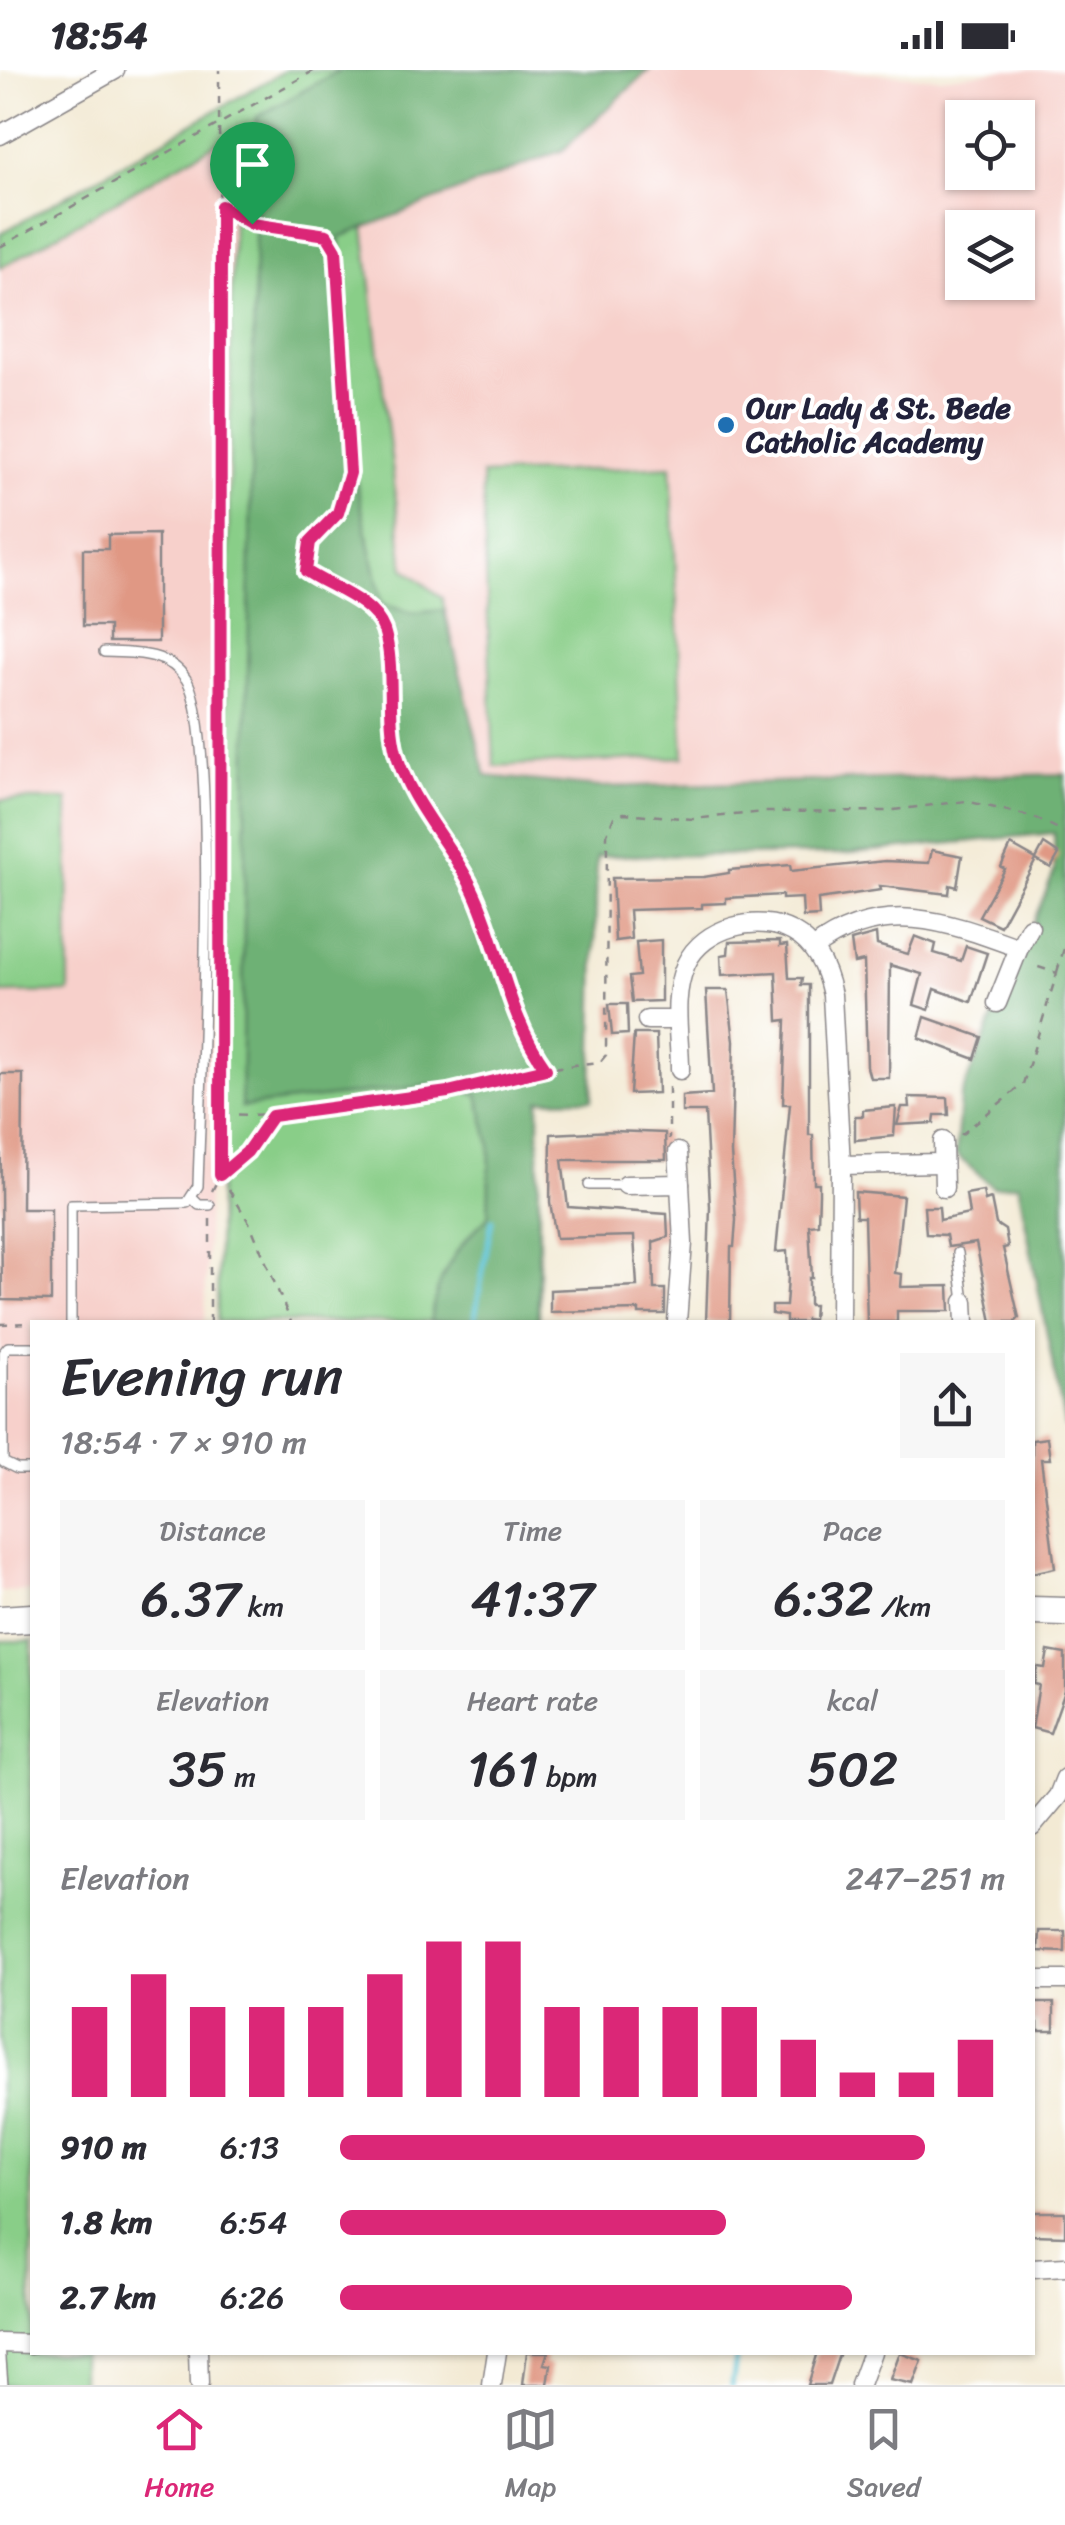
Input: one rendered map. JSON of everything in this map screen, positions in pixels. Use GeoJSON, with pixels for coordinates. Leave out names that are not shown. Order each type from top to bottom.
{"type":"FeatureCollection","features":[{"type":"Feature","properties":{"kind":"main road"},"geometry":{"type":"LineString","coordinates":[[1035,1611],[1065,1612]]}},
{"type":"Feature","properties":{"kind":"main road"},"geometry":{"type":"LineString","coordinates":[[0,1620],[30,1618]]}},
{"type":"Feature","properties":{"kind":"street"},"geometry":{"type":"LineString","coordinates":[[3,126],[116,70]]}},
{"type":"Feature","properties":{"kind":"street"},"geometry":{"type":"LineString","coordinates":[[812,949],[858,922],[906,918],[964,928],[1017,954]]}},
{"type":"Feature","properties":{"kind":"street"},"geometry":{"type":"LineString","coordinates":[[674,1074],[678,987],[688,959],[722,931],[743,924],[768,924],[792,932],[812,949],[826,970],[832,996],[841,1164],[840,1320]]}},
{"type":"Feature","properties":{"kind":"street"},"geometry":{"type":"LineString","coordinates":[[997,1003],[1030,928]]}},
{"type":"Feature","properties":{"kind":"street"},"geometry":{"type":"LineString","coordinates":[[647,1020],[676,1020]]}},
{"type":"Feature","properties":{"kind":"street"},"geometry":{"type":"LineString","coordinates":[[674,1148],[683,1243],[676,1320]]}},
{"type":"Feature","properties":{"kind":"street"},"geometry":{"type":"LineString","coordinates":[[841,1164],[941,1152],[944,1188]]}},
{"type":"Feature","properties":{"kind":"street"},"geometry":{"type":"LineString","coordinates":[[626,1184],[680,1184]]}},
{"type":"Feature","properties":{"kind":"street"},"geometry":{"type":"LineString","coordinates":[[964,1302],[965,1320]]}},
{"type":"Feature","properties":{"kind":"street"},"geometry":{"type":"LineString","coordinates":[[1035,1824],[1063,1791]]}},
{"type":"Feature","properties":{"kind":"street"},"geometry":{"type":"LineString","coordinates":[[1035,1980],[1065,1980]]}},
{"type":"Feature","properties":{"kind":"street"},"geometry":{"type":"LineString","coordinates":[[1035,2269],[1065,2267]]}},
{"type":"Feature","properties":{"kind":"street"},"geometry":{"type":"LineString","coordinates":[[0,2344],[30,2344]]}},
{"type":"Feature","properties":{"kind":"street"},"geometry":{"type":"LineString","coordinates":[[198,2355],[198,2385]]}},
{"type":"Feature","properties":{"kind":"street"},"geometry":{"type":"LineString","coordinates":[[492,2385],[497,2355]]}},
{"type":"Feature","properties":{"kind":"street"},"geometry":{"type":"LineString","coordinates":[[860,2385],[871,2355]]}},
{"type":"Feature","properties":{"kind":"lane"},"geometry":{"type":"LineString","coordinates":[[70,1320],[71,1205],[178,1204],[193,1198],[198,1186],[202,944],[198,712],[194,692],[172,662],[152,656],[104,652]]}},
{"type":"Feature","properties":{"kind":"lane"},"geometry":{"type":"LineString","coordinates":[[589,1185],[626,1184]]}},
{"type":"Feature","properties":{"kind":"lane"},"geometry":{"type":"LineString","coordinates":[[193,1198],[199,1205],[210,1205]]}},
{"type":"Feature","properties":{"kind":"lane"},"geometry":{"type":"LineString","coordinates":[[958,1254],[964,1302]]}},
{"type":"Feature","properties":{"kind":"lane"},"geometry":{"type":"LineString","coordinates":[[30,1346],[8,1346],[3,1353],[2,1428],[3,1462],[17,1470],[30,1469]]}},
{"type":"Feature","properties":{"kind":"lane"},"geometry":{"type":"LineString","coordinates":[[0,2344],[3,2385]]}},
{"type":"Feature","properties":{"kind":"path"},"geometry":{"type":"LineString","coordinates":[[219,70],[220,1175],[250,1224],[291,1320]]}},
{"type":"Feature","properties":{"kind":"path"},"geometry":{"type":"LineString","coordinates":[[0,247],[314,70]]}},
{"type":"Feature","properties":{"kind":"path"},"geometry":{"type":"LineString","coordinates":[[221,206],[252,224],[327,235],[336,250],[350,473],[338,513],[310,542],[306,571],[369,607],[384,630],[396,750],[407,782],[471,887],[529,1046],[546,1069]]}},
{"type":"Feature","properties":{"kind":"path"},"geometry":{"type":"LineString","coordinates":[[221,1114],[272,1116],[448,1092],[546,1069],[600,1062],[606,1055],[606,834],[614,817],[624,813],[693,819],[764,812],[886,811],[966,801],[1033,817],[1065,832]]}},
{"type":"Feature","properties":{"kind":"path"},"geometry":{"type":"LineString","coordinates":[[941,1152],[1022,1084],[1065,945]]}},
{"type":"Feature","properties":{"kind":"path"},"geometry":{"type":"LineString","coordinates":[[1017,954],[1057,973]]}},
{"type":"Feature","properties":{"kind":"path"},"geometry":{"type":"LineString","coordinates":[[674,1074],[674,1148]]}},
{"type":"Feature","properties":{"kind":"path"},"geometry":{"type":"LineString","coordinates":[[210,1320],[210,1194],[220,1175],[247,1152],[272,1116]]}},
{"type":"Feature","properties":{"kind":"path"},"geometry":{"type":"LineString","coordinates":[[0,1324],[30,1324]]}},
{"type":"Feature","properties":{"kind":"shaded area","name":"Our Lady & St. Bede Catholic Academy"},"geometry":{"type":"Polygon","coordinates":[[[649,70],[820,70],[941,78],[1004,70],[1065,70],[1065,817],[597,855],[485,775],[442,598],[404,568],[364,227],[563,150],[649,70]]]}},
{"type":"Feature","properties":{"kind":"shaded area"},"geometry":{"type":"Polygon","coordinates":[[[234,132],[205,1320],[30,1320],[30,1591],[0,1592],[0,268],[234,132]]]}},
{"type":"Feature","properties":{"kind":"green space"},"geometry":{"type":"Polygon","coordinates":[[[286,70],[649,70],[563,150],[364,227],[404,568],[442,598],[485,776],[539,1099],[539,1320],[217,1320],[234,133],[0,268],[0,234],[286,70]]]}},
{"type":"Feature","properties":{"kind":"green space"},"geometry":{"type":"Polygon","coordinates":[[[340,70],[649,70],[563,150],[340,237],[354,471],[382,604],[412,613],[444,610],[486,776],[600,787],[1065,774],[1065,1428],[1018,1184],[993,1187],[956,1155],[960,1098],[1055,870],[1054,833],[841,854],[597,856],[592,1099],[539,1100],[538,1320],[430,1320],[449,1264],[488,1217],[490,1145],[478,1095],[443,1084],[241,1107],[257,117],[340,70]]]}},
{"type":"Feature","properties":{"kind":"green space"},"geometry":{"type":"Polygon","coordinates":[[[671,466],[684,757],[494,766],[482,475],[671,466]]]}},
{"type":"Feature","properties":{"kind":"green space"},"geometry":{"type":"Polygon","coordinates":[[[0,800],[68,800],[69,992],[0,993],[0,800]]]}},
{"type":"Feature","properties":{"kind":"green space"},"geometry":{"type":"Polygon","coordinates":[[[0,1641],[30,1641],[30,2355],[82,2355],[82,2385],[0,2385],[0,1641]]]}},
{"type":"Feature","properties":{"kind":"building"},"geometry":{"type":"Polygon","coordinates":[[[158,534],[158,642],[109,642],[109,626],[83,626],[83,549],[108,549],[108,535],[158,534]]]}},
{"type":"Feature","properties":{"kind":"building"},"geometry":{"type":"Polygon","coordinates":[[[1044,844],[1059,854],[1051,868],[1036,860],[1000,926],[979,916],[1005,869],[1001,867],[1011,845],[1036,859],[1044,844]]]}},
{"type":"Feature","properties":{"kind":"building"},"geometry":{"type":"Polygon","coordinates":[[[932,850],[962,856],[957,887],[950,885],[949,894],[880,886],[881,890],[818,899],[819,916],[803,917],[802,898],[782,899],[782,895],[726,898],[726,903],[702,904],[702,908],[629,910],[631,939],[615,941],[612,878],[704,877],[729,870],[790,865],[791,871],[885,861],[929,863],[932,850]]]}},
{"type":"Feature","properties":{"kind":"building"},"geometry":{"type":"Polygon","coordinates":[[[876,934],[877,945],[908,954],[915,936],[936,944],[934,953],[961,961],[966,946],[987,953],[971,1002],[935,989],[929,1010],[914,1005],[922,974],[890,965],[889,1078],[870,1078],[864,961],[854,963],[851,941],[876,934]]]}},
{"type":"Feature","properties":{"kind":"building"},"geometry":{"type":"Polygon","coordinates":[[[661,940],[661,1001],[632,1002],[629,977],[639,976],[636,942],[661,940]]]}},
{"type":"Feature","properties":{"kind":"building"},"geometry":{"type":"Polygon","coordinates":[[[780,941],[780,946],[787,945],[789,978],[802,978],[801,985],[809,985],[809,1135],[813,1135],[814,1183],[819,1183],[818,1224],[809,1225],[809,1305],[814,1305],[813,1320],[786,1320],[786,1316],[772,1314],[772,1306],[786,1306],[788,1277],[787,1251],[776,1252],[790,1104],[783,1104],[786,1020],[778,1021],[776,972],[722,975],[721,955],[728,954],[729,942],[780,941]]]}},
{"type":"Feature","properties":{"kind":"building"},"geometry":{"type":"Polygon","coordinates":[[[706,990],[728,990],[734,1041],[731,1153],[736,1220],[731,1247],[730,1320],[706,1320],[710,1207],[705,1112],[682,1112],[682,1096],[712,1094],[706,990]]]}},
{"type":"Feature","properties":{"kind":"building"},"geometry":{"type":"Polygon","coordinates":[[[609,1004],[627,1004],[628,1034],[612,1035],[609,1004]]]}},
{"type":"Feature","properties":{"kind":"building"},"geometry":{"type":"Polygon","coordinates":[[[925,1017],[982,1037],[975,1059],[919,1038],[925,1017]]]}},
{"type":"Feature","properties":{"kind":"building"},"geometry":{"type":"Polygon","coordinates":[[[634,1034],[656,1034],[658,1093],[630,1094],[634,1034]]]}},
{"type":"Feature","properties":{"kind":"building"},"geometry":{"type":"Polygon","coordinates":[[[0,1074],[23,1074],[22,1209],[51,1209],[51,1301],[2,1300],[0,1074]]]}},
{"type":"Feature","properties":{"kind":"building"},"geometry":{"type":"Polygon","coordinates":[[[909,1097],[948,1098],[949,1115],[935,1115],[934,1123],[897,1125],[902,1107],[910,1107],[909,1097]]]}},
{"type":"Feature","properties":{"kind":"building"},"geometry":{"type":"Polygon","coordinates":[[[896,1107],[894,1136],[855,1140],[855,1116],[863,1116],[863,1110],[896,1107]]]}},
{"type":"Feature","properties":{"kind":"building"},"geometry":{"type":"Polygon","coordinates":[[[665,1133],[666,1160],[562,1160],[568,1207],[667,1214],[668,1237],[653,1242],[654,1289],[665,1289],[665,1314],[639,1314],[639,1310],[550,1312],[550,1290],[637,1286],[634,1236],[556,1238],[550,1202],[551,1134],[665,1133]]]}},
{"type":"Feature","properties":{"kind":"building"},"geometry":{"type":"Polygon","coordinates":[[[983,1191],[985,1201],[991,1199],[996,1224],[1005,1230],[1008,1247],[1003,1248],[1017,1320],[992,1320],[976,1243],[948,1247],[946,1235],[926,1234],[924,1207],[939,1207],[940,1220],[969,1214],[966,1194],[983,1191]]]}},
{"type":"Feature","properties":{"kind":"building"},"geometry":{"type":"Polygon","coordinates":[[[855,1192],[903,1196],[895,1273],[902,1274],[901,1287],[949,1286],[950,1311],[897,1311],[897,1320],[867,1320],[864,1217],[856,1217],[855,1192]]]}},
{"type":"Feature","properties":{"kind":"building"},"geometry":{"type":"Polygon","coordinates":[[[1047,1438],[1050,1459],[1041,1459],[1055,1568],[1035,1572],[1035,1440],[1047,1438]]]}},
{"type":"Feature","properties":{"kind":"building"},"geometry":{"type":"Polygon","coordinates":[[[1048,1651],[1065,1654],[1065,1691],[1050,1733],[1035,1729],[1039,1685],[1035,1684],[1035,1678],[1037,1667],[1045,1668],[1048,1651]]]}},
{"type":"Feature","properties":{"kind":"building"},"geometry":{"type":"Polygon","coordinates":[[[1039,1931],[1065,1931],[1065,1952],[1038,1951],[1039,1931]]]}},
{"type":"Feature","properties":{"kind":"building"},"geometry":{"type":"Polygon","coordinates":[[[1035,2003],[1054,2003],[1054,2031],[1038,2031],[1035,2003]]]}},
{"type":"Feature","properties":{"kind":"building"},"geometry":{"type":"Polygon","coordinates":[[[1035,2212],[1065,2212],[1065,2236],[1035,2235],[1035,2212]]]}},
{"type":"Feature","properties":{"kind":"building"},"geometry":{"type":"Polygon","coordinates":[[[527,2355],[547,2355],[544,2364],[551,2365],[548,2385],[523,2385],[527,2355]]]}},
{"type":"Feature","properties":{"kind":"building"},"geometry":{"type":"Polygon","coordinates":[[[816,2355],[839,2355],[829,2385],[807,2385],[816,2355]]]}},
{"type":"Feature","properties":{"kind":"building"},"geometry":{"type":"Polygon","coordinates":[[[899,2355],[922,2361],[913,2385],[890,2380],[899,2355]]]}},
{"type":"Feature","properties":{"kind":"waterway"},"geometry":{"type":"LineString","coordinates":[[474,1320],[492,1220]]}},
{"type":"Feature","properties":{"kind":"waterway"},"geometry":{"type":"LineString","coordinates":[[732,2385],[737,2355]]}},
{"type":"Feature","properties":{"kind":"place","name":"Our Lady & St. Bede Catholic Academy"},"geometry":{"type":"Point","coordinates":[726,425]}},
{"type":"Feature","properties":{"kind":"route"},"geometry":{"type":"LineString","coordinates":[[221,206],[252,224],[327,235],[336,250],[350,473],[338,513],[310,542],[306,571],[369,607],[384,630],[396,750],[407,782],[471,887],[529,1046],[546,1069],[448,1092],[272,1116],[247,1152],[220,1175],[221,206]]}}]}
